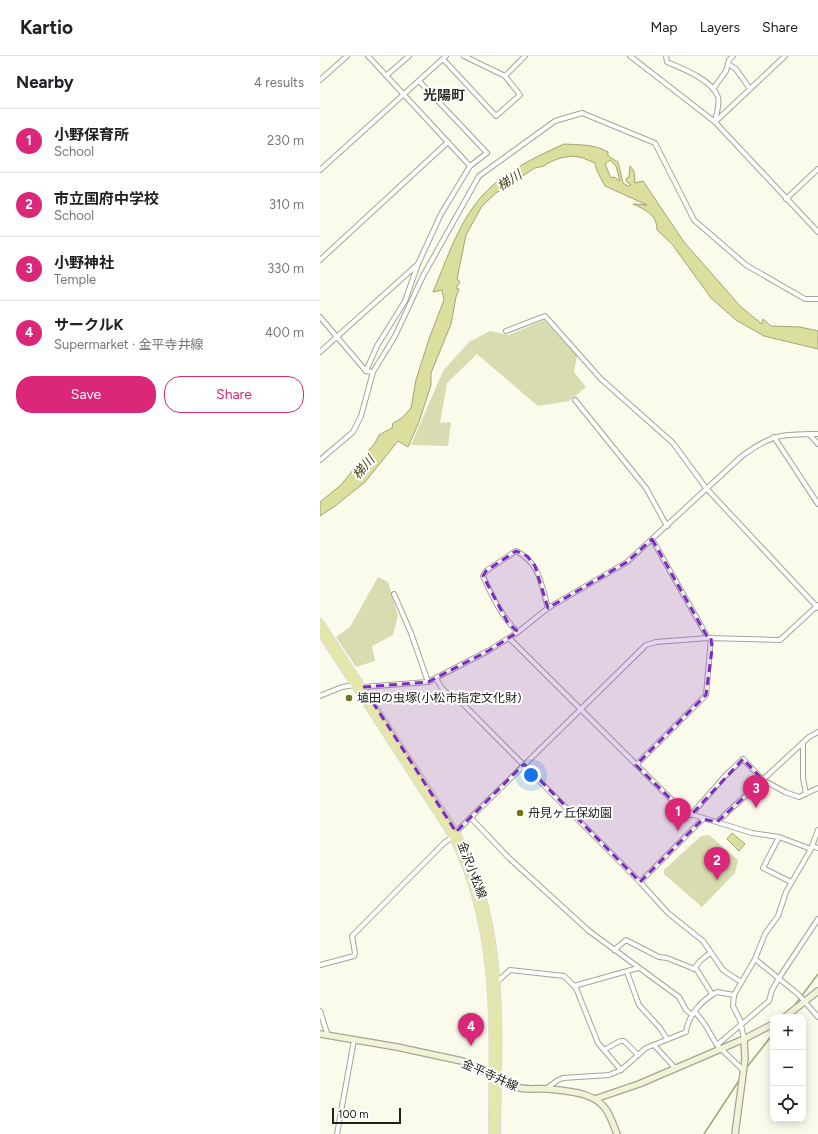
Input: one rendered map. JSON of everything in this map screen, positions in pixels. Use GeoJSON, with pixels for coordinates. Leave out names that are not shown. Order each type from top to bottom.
{"type":"FeatureCollection","features":[{"type":"Feature","properties":{"kind":"main road","name":"金沢小松線"},"geometry":{"type":"LineString","coordinates":[[320,622],[363,687],[469,856],[489,918],[497,982],[492,1134]]}},
{"type":"Feature","properties":{"kind":"main road","name":"金沢小松線"},"geometry":{"type":"LineString","coordinates":[[320,632],[455,834],[464,858],[480,911],[490,962],[497,1134]]}},
{"type":"Feature","properties":{"kind":"street"},"geometry":{"type":"LineString","coordinates":[[320,80],[347,56]]}},
{"type":"Feature","properties":{"kind":"street"},"geometry":{"type":"LineString","coordinates":[[387,75],[409,56]]}},
{"type":"Feature","properties":{"kind":"street"},"geometry":{"type":"LineString","coordinates":[[320,170],[445,58],[496,116],[520,95],[505,76],[464,56]]}},
{"type":"Feature","properties":{"kind":"street"},"geometry":{"type":"LineString","coordinates":[[505,76],[525,56]]}},
{"type":"Feature","properties":{"kind":"street"},"geometry":{"type":"LineString","coordinates":[[630,56],[656,78],[715,122],[818,232]]}},
{"type":"Feature","properties":{"kind":"street"},"geometry":{"type":"LineString","coordinates":[[666,56],[667,62],[694,73],[718,95],[715,122]]}},
{"type":"Feature","properties":{"kind":"street"},"geometry":{"type":"LineString","coordinates":[[713,89],[726,71],[733,56]]}},
{"type":"Feature","properties":{"kind":"street"},"geometry":{"type":"LineString","coordinates":[[715,122],[785,56]]}},
{"type":"Feature","properties":{"kind":"street"},"geometry":{"type":"LineString","coordinates":[[370,57],[470,166]]}},
{"type":"Feature","properties":{"kind":"street"},"geometry":{"type":"LineString","coordinates":[[728,64],[736,69],[750,89]]}},
{"type":"Feature","properties":{"kind":"street"},"geometry":{"type":"LineString","coordinates":[[366,371],[377,346],[405,301],[418,264],[441,214],[470,166],[486,153],[419,81]]}},
{"type":"Feature","properties":{"kind":"street"},"geometry":{"type":"LineString","coordinates":[[320,460],[353,432],[361,416],[373,372],[395,336],[423,276],[479,176],[555,121],[582,113],[655,143],[694,220],[746,265],[805,299],[818,300]]}},
{"type":"Feature","properties":{"kind":"street"},"geometry":{"type":"LineString","coordinates":[[320,260],[448,142]]}},
{"type":"Feature","properties":{"kind":"street"},"geometry":{"type":"LineString","coordinates":[[786,199],[818,168]]}},
{"type":"Feature","properties":{"kind":"street"},"geometry":{"type":"LineString","coordinates":[[320,352],[418,264]]}},
{"type":"Feature","properties":{"kind":"street"},"geometry":{"type":"LineString","coordinates":[[320,966],[354,956],[355,953],[352,936],[444,843],[455,834],[524,764],[646,645],[656,642],[710,638],[780,640],[817,606],[706,488],[673,443],[601,379],[545,316],[506,332]]}},
{"type":"Feature","properties":{"kind":"street"},"geometry":{"type":"LineString","coordinates":[[320,317],[338,336],[366,371],[373,372]]}},
{"type":"Feature","properties":{"kind":"street"},"geometry":{"type":"LineString","coordinates":[[575,400],[646,488],[667,526]]}},
{"type":"Feature","properties":{"kind":"street"},"geometry":{"type":"LineString","coordinates":[[809,434],[818,444]]}},
{"type":"Feature","properties":{"kind":"street"},"geometry":{"type":"LineString","coordinates":[[363,687],[428,682],[488,652],[518,632],[548,608],[627,562],[706,488],[742,456],[759,444],[774,437],[818,434]]}},
{"type":"Feature","properties":{"kind":"street"},"geometry":{"type":"LineString","coordinates":[[774,437],[818,504]]}},
{"type":"Feature","properties":{"kind":"street"},"geometry":{"type":"LineString","coordinates":[[636,765],[706,695],[710,638],[652,539]]}},
{"type":"Feature","properties":{"kind":"street"},"geometry":{"type":"LineString","coordinates":[[518,632],[508,623],[487,584],[483,576],[486,571],[516,551],[527,556],[535,566],[548,608]]}},
{"type":"Feature","properties":{"kind":"street"},"geometry":{"type":"LineString","coordinates":[[394,594],[411,633],[428,682]]}},
{"type":"Feature","properties":{"kind":"street"},"geometry":{"type":"LineString","coordinates":[[509,638],[684,812],[752,833],[779,837],[811,848],[818,848]]}},
{"type":"Feature","properties":{"kind":"street"},"geometry":{"type":"LineString","coordinates":[[436,678],[442,690],[448,696],[460,701],[640,882],[668,913],[702,941],[723,970],[742,982]]}},
{"type":"Feature","properties":{"kind":"street"},"geometry":{"type":"LineString","coordinates":[[320,695],[342,687],[354,685]]}},
{"type":"Feature","properties":{"kind":"street"},"geometry":{"type":"LineString","coordinates":[[717,822],[818,732]]}},
{"type":"Feature","properties":{"kind":"street"},"geometry":{"type":"LineString","coordinates":[[803,744],[803,778],[806,794]]}},
{"type":"Feature","properties":{"kind":"street"},"geometry":{"type":"LineString","coordinates":[[692,815],[725,776],[743,759],[763,780],[799,796],[818,788]]}},
{"type":"Feature","properties":{"kind":"street"},"geometry":{"type":"LineString","coordinates":[[471,818],[508,858],[589,931],[679,998],[686,1010],[691,1014],[696,1013],[719,1047],[744,1071]]}},
{"type":"Feature","properties":{"kind":"street"},"geometry":{"type":"LineString","coordinates":[[640,882],[703,819]]}},
{"type":"Feature","properties":{"kind":"street"},"geometry":{"type":"LineString","coordinates":[[735,1134],[744,1071],[744,1039],[741,1025],[733,1006],[734,995],[755,959],[765,934],[778,916],[791,882],[811,848],[818,830]]}},
{"type":"Feature","properties":{"kind":"street"},"geometry":{"type":"LineString","coordinates":[[779,837],[764,868],[791,882]]}},
{"type":"Feature","properties":{"kind":"street"},"geometry":{"type":"LineString","coordinates":[[719,1047],[741,1025],[769,1001],[772,990],[778,978],[818,919]]}},
{"type":"Feature","properties":{"kind":"street"},"geometry":{"type":"LineString","coordinates":[[614,950],[626,940],[658,957],[667,958],[694,969],[700,974],[712,994]]}},
{"type":"Feature","properties":{"kind":"street"},"geometry":{"type":"LineString","coordinates":[[694,969],[700,961],[710,953]]}},
{"type":"Feature","properties":{"kind":"street"},"geometry":{"type":"LineString","coordinates":[[755,959],[803,999],[818,1017]]}},
{"type":"Feature","properties":{"kind":"street"},"geometry":{"type":"LineString","coordinates":[[574,986],[638,968]]}},
{"type":"Feature","properties":{"kind":"street"},"geometry":{"type":"LineString","coordinates":[[497,982],[510,970],[564,976],[574,986],[598,1044],[621,1070]]}},
{"type":"Feature","properties":{"kind":"street"},"geometry":{"type":"LineString","coordinates":[[627,972],[639,1006],[660,1028],[667,1039]]}},
{"type":"Feature","properties":{"kind":"street"},"geometry":{"type":"LineString","coordinates":[[788,1014],[803,999],[818,991]]}},
{"type":"Feature","properties":{"kind":"street"},"geometry":{"type":"LineString","coordinates":[[546,1089],[563,1078],[609,1075],[621,1070],[638,1055],[654,1045],[686,1032],[691,1014],[712,994],[717,992],[734,995]]}},
{"type":"Feature","properties":{"kind":"street"},"geometry":{"type":"LineString","coordinates":[[320,1011],[328,1036]]}},
{"type":"Feature","properties":{"kind":"street"},"geometry":{"type":"LineString","coordinates":[[617,1134],[607,1110],[596,1099],[639,1084],[719,1047],[744,1039],[770,1026]]}},
{"type":"Feature","properties":{"kind":"street","name":"金平寺井線"},"geometry":{"type":"LineString","coordinates":[[320,1034],[397,1047],[462,1061],[520,1088],[529,1090],[546,1089],[596,1099]]}},
{"type":"Feature","properties":{"kind":"street"},"geometry":{"type":"LineString","coordinates":[[337,1134],[354,1040]]}},
{"type":"Feature","properties":{"kind":"street"},"geometry":{"type":"LineString","coordinates":[[604,1050],[620,1041],[624,1041],[638,1055]]}},
{"type":"Feature","properties":{"kind":"street"},"geometry":{"type":"LineString","coordinates":[[654,1045],[675,1068]]}},
{"type":"Feature","properties":{"kind":"highlighted area"},"geometry":{"type":"Polygon","coordinates":[[[652,539],[708,638],[711,638],[712,649],[706,695],[636,765],[684,812],[691,815],[743,759],[763,780],[717,822],[703,819],[640,882],[524,764],[456,832],[363,687],[428,682],[488,651],[518,632],[508,623],[487,585],[483,576],[486,571],[516,551],[527,556],[535,566],[548,608],[627,562],[652,539]]]}},
{"type":"Feature","properties":{"kind":"shaded area"},"geometry":{"type":"Polygon","coordinates":[[[544,320],[577,356],[574,372],[586,387],[569,401],[538,406],[477,354],[447,383],[440,423],[451,422],[448,446],[411,445],[443,371],[469,342],[490,331],[509,335],[544,320]]]}},
{"type":"Feature","properties":{"kind":"shaded area"},"geometry":{"type":"Polygon","coordinates":[[[378,577],[388,582],[398,616],[393,635],[372,646],[375,661],[356,667],[336,637],[350,627],[378,577]]]}},
{"type":"Feature","properties":{"kind":"shaded area"},"geometry":{"type":"Polygon","coordinates":[[[709,835],[738,860],[735,873],[702,907],[664,874],[664,870],[701,836],[709,835]]]}},
{"type":"Feature","properties":{"kind":"water","name":"梯川"},"geometry":{"type":"Polygon","coordinates":[[[564,144],[587,145],[603,149],[608,152],[608,156],[618,162],[623,183],[628,186],[631,185],[626,179],[629,177],[630,166],[634,171],[635,183],[643,181],[684,242],[741,307],[762,324],[763,319],[771,326],[800,327],[818,331],[818,349],[764,336],[736,320],[711,298],[672,244],[657,230],[657,225],[653,217],[646,211],[633,204],[647,205],[605,186],[597,171],[595,163],[573,156],[560,158],[544,166],[535,168],[496,193],[482,206],[466,235],[457,279],[460,282],[456,288],[459,289],[451,324],[431,373],[431,385],[419,422],[408,447],[398,441],[365,482],[320,516],[320,502],[341,485],[375,443],[379,435],[392,428],[393,423],[402,418],[411,408],[416,380],[429,339],[444,300],[442,290],[433,292],[451,248],[467,216],[483,195],[503,177],[514,169],[564,144]],[[610,160],[605,164],[611,178],[614,177],[620,181],[616,166],[610,160]]]}},
{"type":"Feature","properties":{"kind":"water"},"geometry":{"type":"Polygon","coordinates":[[[732,833],[745,844],[739,851],[727,839],[732,833]]]}},
{"type":"Feature","properties":{"kind":"waterway"},"geometry":{"type":"LineString","coordinates":[[795,1005],[818,974]]}},
{"type":"Feature","properties":{"kind":"waterway"},"geometry":{"type":"LineString","coordinates":[[747,1067],[770,1038]]}},
{"type":"Feature","properties":{"kind":"waterway"},"geometry":{"type":"LineString","coordinates":[[704,1134],[740,1079]]}},
{"type":"Feature","properties":{"kind":"place","name":"埴田の虫塚(小松市指定文化財)"},"geometry":{"type":"Point","coordinates":[349,698]}},
{"type":"Feature","properties":{"kind":"place","name":"小野神社"},"geometry":{"type":"Point","coordinates":[756,808]}},
{"type":"Feature","properties":{"kind":"place","name":"舟見ヶ丘保幼園"},"geometry":{"type":"Point","coordinates":[520,813]}},
{"type":"Feature","properties":{"kind":"place","name":"小野保育所"},"geometry":{"type":"Point","coordinates":[678,831]}},
{"type":"Feature","properties":{"kind":"place","name":"市立国府中学校"},"geometry":{"type":"Point","coordinates":[717,880]}},
{"type":"Feature","properties":{"kind":"place","name":"サークルK"},"geometry":{"type":"Point","coordinates":[471,1046]}},
{"type":"Feature","properties":{"kind":"district","name":"光陽町"},"geometry":{"type":"Point","coordinates":[444,95]}}]}
